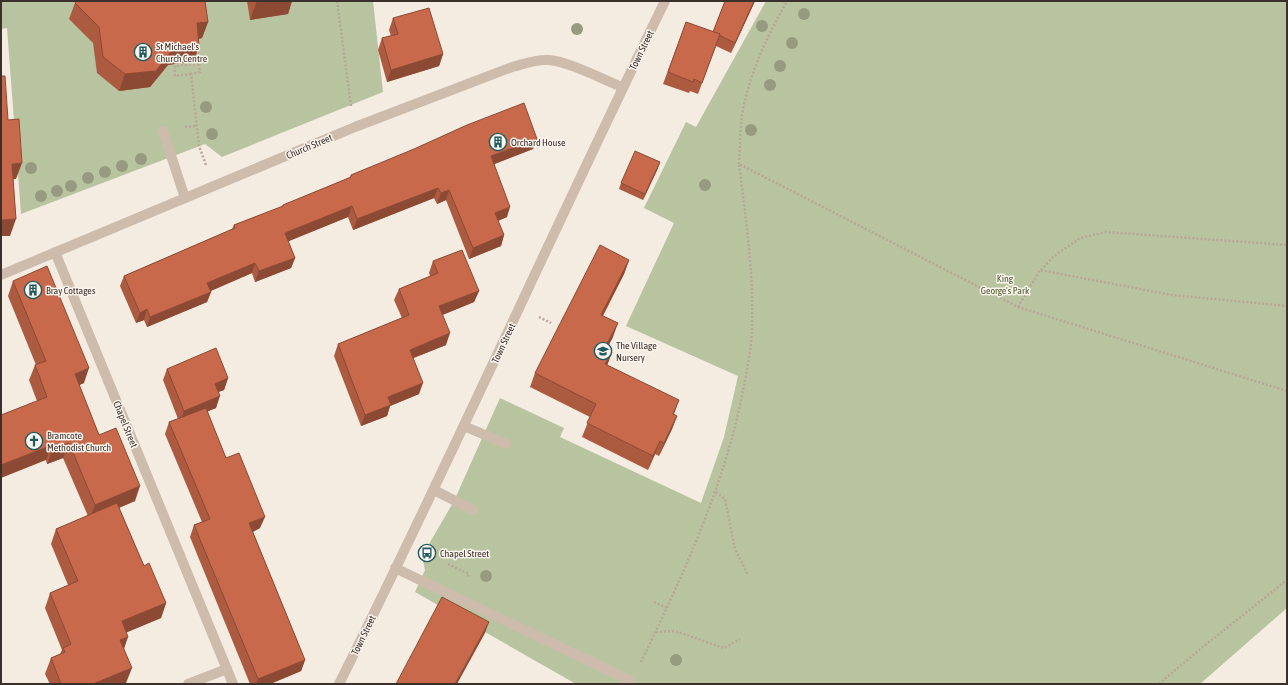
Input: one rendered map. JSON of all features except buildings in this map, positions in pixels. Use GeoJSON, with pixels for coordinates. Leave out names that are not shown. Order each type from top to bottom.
{"type":"FeatureCollection","features":[{"type":"Feature","properties":{"kind":"street","name":"Town Street"},"geometry":{"type":"LineString","coordinates":[[339,684],[434,490],[622,88],[665,1]]}},
{"type":"Feature","properties":{"kind":"street","name":"Church Street"},"geometry":{"type":"LineString","coordinates":[[1,275],[355,127],[512,67],[536,61],[549,60],[564,63],[622,88]]}},
{"type":"Feature","properties":{"kind":"street"},"geometry":{"type":"LineString","coordinates":[[163,131],[186,198]]}},
{"type":"Feature","properties":{"kind":"street","name":"Chapel Street"},"geometry":{"type":"LineString","coordinates":[[55,252],[234,684]]}},
{"type":"Feature","properties":{"kind":"street"},"geometry":{"type":"LineString","coordinates":[[464,426],[506,444]]}},
{"type":"Feature","properties":{"kind":"street"},"geometry":{"type":"LineString","coordinates":[[434,490],[473,510]]}},
{"type":"Feature","properties":{"kind":"street"},"geometry":{"type":"LineString","coordinates":[[395,568],[631,681]]}},
{"type":"Feature","properties":{"kind":"street"},"geometry":{"type":"LineString","coordinates":[[188,684],[227,669]]}},
{"type":"Feature","properties":{"kind":"path"},"geometry":{"type":"LineString","coordinates":[[337,1],[350,105],[355,127]]}},
{"type":"Feature","properties":{"kind":"path"},"geometry":{"type":"LineString","coordinates":[[631,681],[667,608],[716,492],[729,455],[740,404],[752,332],[750,267],[739,164],[742,116],[753,73],[787,1]]}},
{"type":"Feature","properties":{"kind":"path"},"geometry":{"type":"LineString","coordinates":[[197,45],[200,72],[175,76],[175,66],[199,64]]}},
{"type":"Feature","properties":{"kind":"path"},"geometry":{"type":"LineString","coordinates":[[191,74],[199,146],[214,186]]}},
{"type":"Feature","properties":{"kind":"path"},"geometry":{"type":"LineString","coordinates":[[186,127],[196,126]]}},
{"type":"Feature","properties":{"kind":"path"},"geometry":{"type":"LineString","coordinates":[[739,164],[1018,307],[1287,391]]}},
{"type":"Feature","properties":{"kind":"path"},"geometry":{"type":"LineString","coordinates":[[1018,307],[1040,270],[1058,254],[1080,238],[1106,232],[1287,245]]}},
{"type":"Feature","properties":{"kind":"path"},"geometry":{"type":"LineString","coordinates":[[1040,270],[1172,295],[1287,306]]}},
{"type":"Feature","properties":{"kind":"path"},"geometry":{"type":"LineString","coordinates":[[716,492],[725,499],[735,549],[748,575]]}},
{"type":"Feature","properties":{"kind":"path"},"geometry":{"type":"LineString","coordinates":[[1159,684],[1198,650],[1287,580]]}},
{"type":"Feature","properties":{"kind":"path"},"geometry":{"type":"LineString","coordinates":[[654,602],[667,608]]}},
{"type":"Feature","properties":{"kind":"path"},"geometry":{"type":"LineString","coordinates":[[656,632],[675,631],[724,648],[740,639]]}},
{"type":"Feature","properties":{"kind":"green space"},"geometry":{"type":"Polygon","coordinates":[[[1,1],[373,1],[383,92],[222,157],[205,144],[21,214],[7,28],[1,29],[1,1]]]}},
{"type":"Feature","properties":{"kind":"green space","name":"King George's Park"},"geometry":{"type":"Polygon","coordinates":[[[766,1],[1287,1],[1287,608],[1200,684],[576,684],[415,592],[425,570],[422,556],[454,501],[500,398],[564,428],[560,437],[701,503],[724,437],[738,376],[626,326],[674,223],[644,208],[686,122],[696,127],[766,1]]]}},
{"type":"Feature","properties":{"kind":"place","name":"St Michael's Church Centre"},"geometry":{"type":"Point","coordinates":[143,52]}},
{"type":"Feature","properties":{"kind":"place","name":"Orchard House"},"geometry":{"type":"Point","coordinates":[498,142]}},
{"type":"Feature","properties":{"kind":"place","name":"Bray Cottages"},"geometry":{"type":"Point","coordinates":[33,290]}},
{"type":"Feature","properties":{"kind":"place","name":"The Village Nursery"},"geometry":{"type":"Point","coordinates":[603,351]}},
{"type":"Feature","properties":{"kind":"place","name":"Bramcote Methodist Church"},"geometry":{"type":"Point","coordinates":[34,441]}},
{"type":"Feature","properties":{"kind":"place","name":"Chapel Street"},"geometry":{"type":"Point","coordinates":[427,553]}}]}
